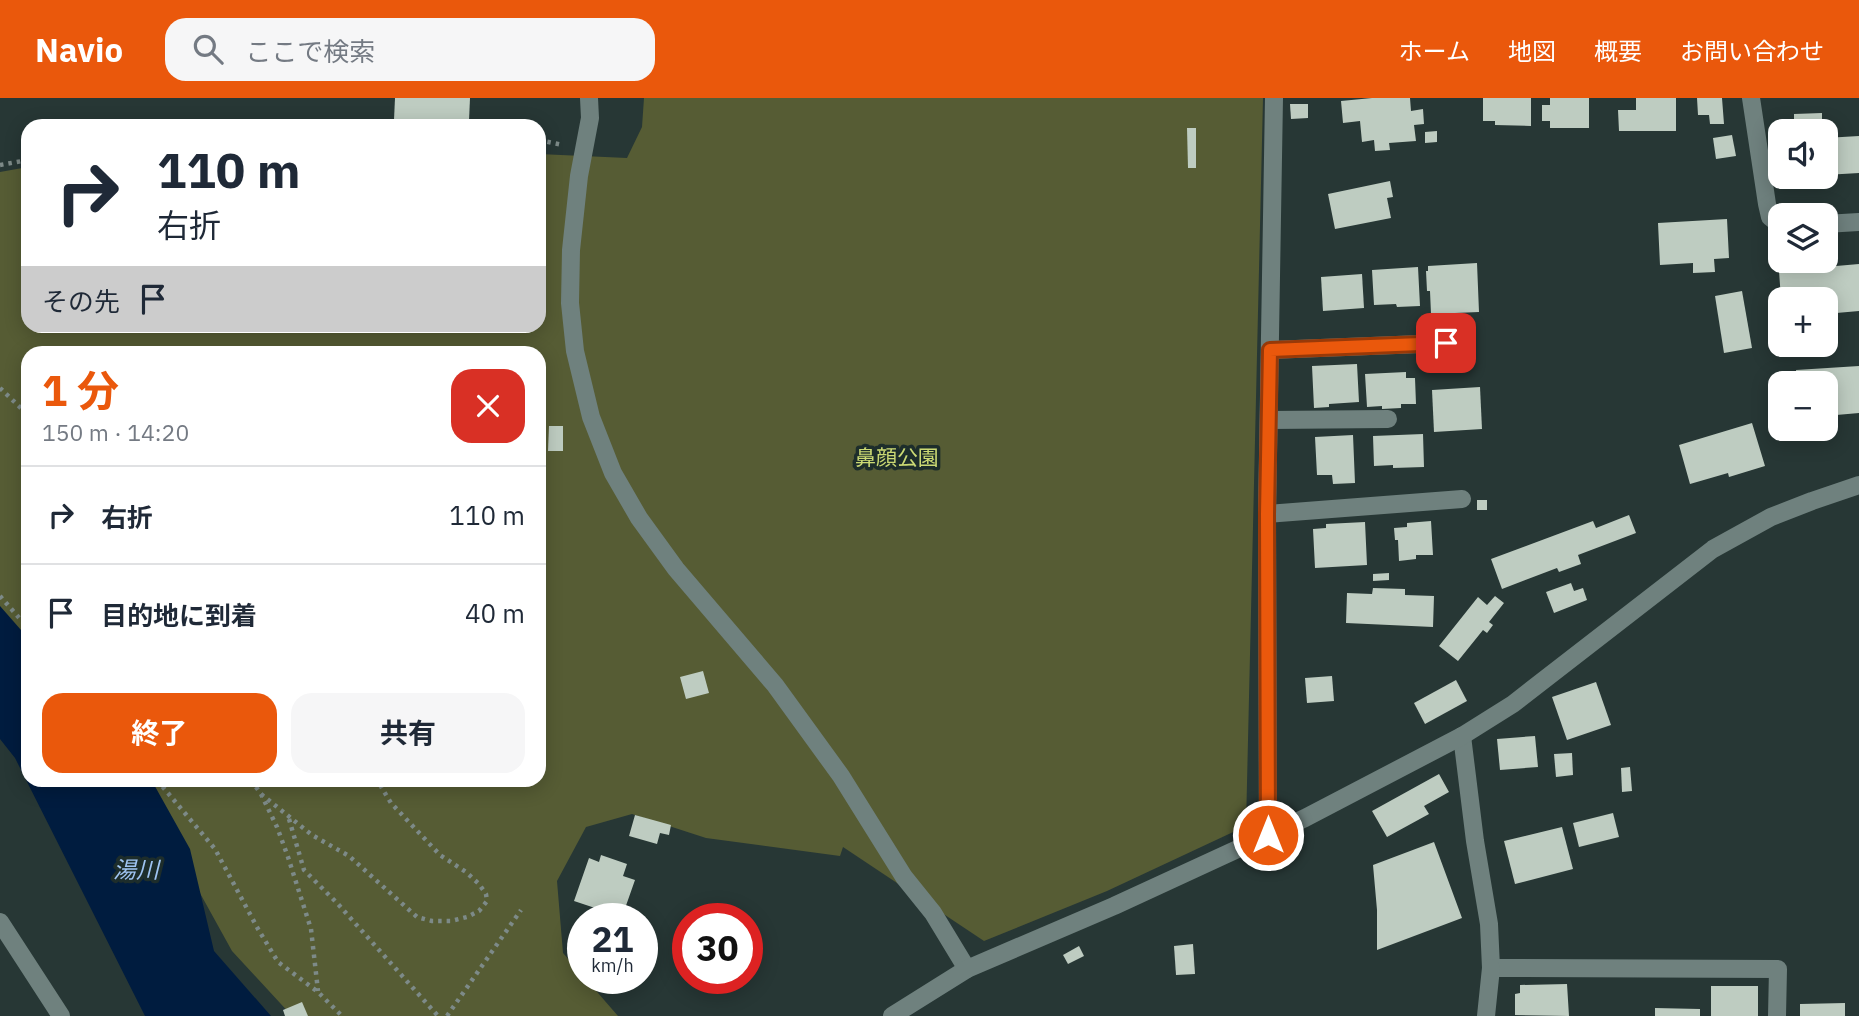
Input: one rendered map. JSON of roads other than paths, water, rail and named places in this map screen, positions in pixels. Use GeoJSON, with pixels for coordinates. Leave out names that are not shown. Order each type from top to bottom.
{"type":"FeatureCollection","features":[{"type":"Feature","properties":{"kind":"street"},"geometry":{"type":"LineString","coordinates":[[589,98],[590,118],[579,176],[571,250],[570,303],[575,351],[592,417],[613,473],[639,517],[676,569],[775,685],[841,776],[904,877],[933,913],[967,969]]}},
{"type":"Feature","properties":{"kind":"street"},"geometry":{"type":"LineString","coordinates":[[1268,835],[1267,514],[1274,98]]}},
{"type":"Feature","properties":{"kind":"street"},"geometry":{"type":"LineString","coordinates":[[1751,98],[1768,208]]}},
{"type":"Feature","properties":{"kind":"street"},"geometry":{"type":"LineString","coordinates":[[1838,223],[1859,222]]}},
{"type":"Feature","properties":{"kind":"street"},"geometry":{"type":"LineString","coordinates":[[1270,350],[1446,343]]}},
{"type":"Feature","properties":{"kind":"street"},"geometry":{"type":"LineString","coordinates":[[1270,420],[1388,419]]}},
{"type":"Feature","properties":{"kind":"street"},"geometry":{"type":"LineString","coordinates":[[892,1016],[967,969],[1114,906],[1268,835],[1462,736],[1513,704],[1713,549],[1771,517],[1859,485]]}},
{"type":"Feature","properties":{"kind":"street"},"geometry":{"type":"LineString","coordinates":[[1267,514],[1462,499]]}},
{"type":"Feature","properties":{"kind":"street"},"geometry":{"type":"LineString","coordinates":[[1462,736],[1489,924],[1491,968],[1486,1016]]}},
{"type":"Feature","properties":{"kind":"street"},"geometry":{"type":"LineString","coordinates":[[0,922],[61,1016]]}},
{"type":"Feature","properties":{"kind":"street"},"geometry":{"type":"LineString","coordinates":[[1491,968],[1778,970],[1777,1016]]}},
{"type":"Feature","properties":{"kind":"water","name":"湯川"},"geometry":{"type":"Polygon","coordinates":[[[0,606],[21,630],[21,770],[0,739],[0,606]]]}},
{"type":"Feature","properties":{"kind":"water","name":"湯川"},"geometry":{"type":"Polygon","coordinates":[[[30,787],[155,787],[190,849],[214,951],[271,1016],[145,1016],[30,787]]]}},
{"type":"Feature","properties":{"kind":"park label","name":"鼻顔公園"},"geometry":{"type":"Point","coordinates":[897,458]}}]}
